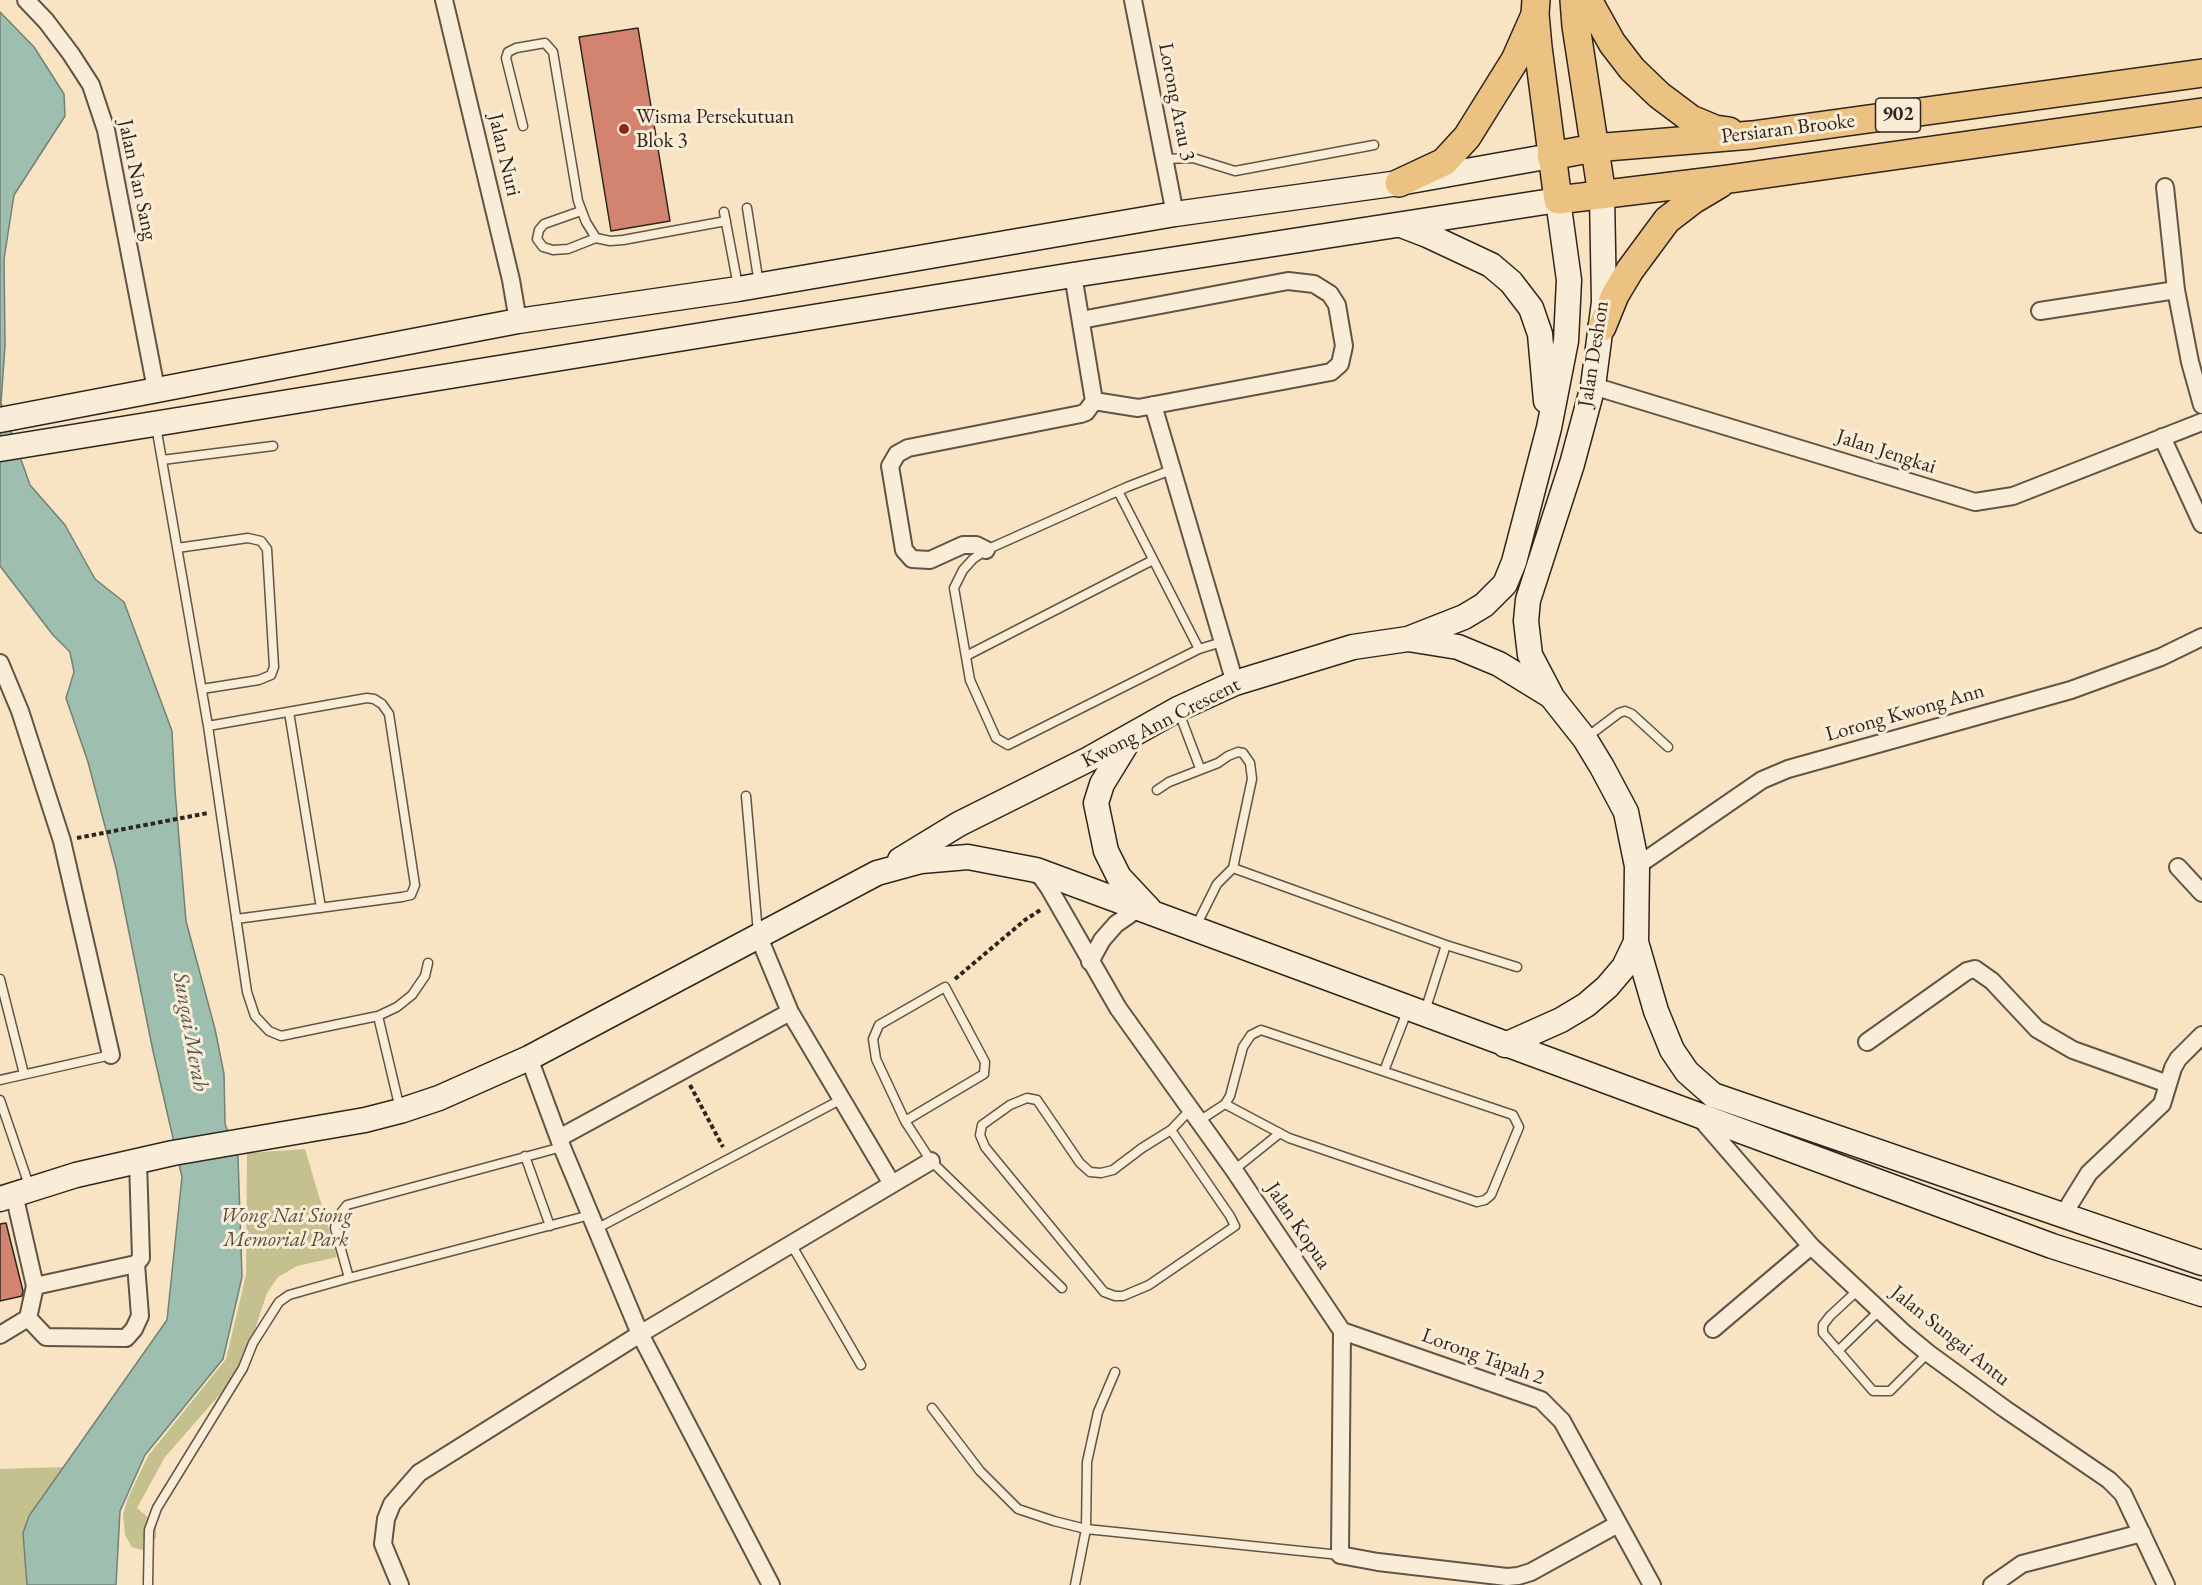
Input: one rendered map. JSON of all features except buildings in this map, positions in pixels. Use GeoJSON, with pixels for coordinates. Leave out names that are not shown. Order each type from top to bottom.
{"type":"FeatureCollection","features":[{"type":"Feature","properties":{"kind":"main road","name":"Jalan Deshon"},"geometry":{"type":"LineString","coordinates":[[1551,696],[1530,655],[1526,630],[1528,600],[1572,464],[1593,386],[1604,302],[1602,195],[1574,0]]}},
{"type":"Feature","properties":{"kind":"main road"},"geometry":{"type":"LineString","coordinates":[[1588,0],[1612,43],[1632,69],[1672,107],[1691,119],[1715,129],[1752,135]]}},
{"type":"Feature","properties":{"kind":"main road"},"geometry":{"type":"LineString","coordinates":[[1399,183],[1444,162],[1467,137],[1515,60],[1536,7]]}},
{"type":"Feature","properties":{"kind":"main road","name":"Jalan Deshon"},"geometry":{"type":"LineString","coordinates":[[1408,639],[1464,617],[1484,605],[1505,584],[1514,562],[1549,428],[1566,341],[1569,280],[1551,156],[1536,7]]}},
{"type":"Feature","properties":{"kind":"main road","name":"Persiaran Brooke"},"geometry":{"type":"LineString","coordinates":[[1551,156],[1594,148],[1752,135],[2202,73]]}},
{"type":"Feature","properties":{"kind":"main road","name":"Persiaran Brooke"},"geometry":{"type":"LineString","coordinates":[[1558,200],[2202,112]]}},
{"type":"Feature","properties":{"kind":"main road"},"geometry":{"type":"LineString","coordinates":[[0,420],[518,321],[749,287],[1175,214],[1399,183],[1551,156]]}},
{"type":"Feature","properties":{"kind":"main road"},"geometry":{"type":"LineString","coordinates":[[1602,327],[1630,270],[1667,220],[1693,200],[1729,178]]}},
{"type":"Feature","properties":{"kind":"main road"},"geometry":{"type":"LineString","coordinates":[[0,450],[1074,275],[1558,200]]}},
{"type":"Feature","properties":{"kind":"main road"},"geometry":{"type":"LineString","coordinates":[[1400,225],[1491,265],[1511,282],[1531,308],[1540,334],[1549,428]]}},
{"type":"Feature","properties":{"kind":"main road","name":"Kwong Ann Crescent"},"geometry":{"type":"LineString","coordinates":[[877,873],[959,824],[1089,759],[1178,709],[1234,684],[1353,647],[1408,639],[1458,647],[1499,664],[1551,696],[1585,739],[1626,812],[1637,866],[1636,942],[1624,967],[1607,987],[1586,1005],[1561,1020],[1505,1045]]}},
{"type":"Feature","properties":{"kind":"main road"},"geometry":{"type":"LineString","coordinates":[[1133,733],[1102,784],[1096,803],[1106,851],[1119,877],[1147,911]]}},
{"type":"Feature","properties":{"kind":"main road"},"geometry":{"type":"LineString","coordinates":[[15,1194],[76,1175],[173,1153],[365,1119],[400,1111],[439,1098],[529,1058],[877,873],[921,861],[968,857],[1036,870],[2052,1246],[2202,1294]]}},
{"type":"Feature","properties":{"kind":"main road"},"geometry":{"type":"LineString","coordinates":[[1636,942],[1656,1011],[1672,1050],[1687,1072],[1713,1095],[2202,1263]]}},
{"type":"Feature","properties":{"kind":"street","name":"Jalan Nan Sang"},"geometry":{"type":"LineString","coordinates":[[26,0],[65,46],[91,86],[106,130],[156,389]]}},
{"type":"Feature","properties":{"kind":"street","name":"Jalan Nuri"},"geometry":{"type":"LineString","coordinates":[[444,0],[511,280],[518,321]]}},
{"type":"Feature","properties":{"kind":"street","name":"Lorong Arau 3"},"geometry":{"type":"LineString","coordinates":[[1133,0],[1175,214]]}},
{"type":"Feature","properties":{"kind":"street"},"geometry":{"type":"LineString","coordinates":[[2165,188],[2176,290],[2190,362],[2202,405]]}},
{"type":"Feature","properties":{"kind":"street"},"geometry":{"type":"LineString","coordinates":[[986,550],[976,545],[963,545],[930,560],[912,559],[904,550],[890,466],[897,454],[908,448],[1086,412],[1094,401],[1074,275]]}},
{"type":"Feature","properties":{"kind":"street"},"geometry":{"type":"LineString","coordinates":[[1081,320],[1288,280],[1314,284],[1330,294],[1337,304],[1344,346],[1340,364],[1331,372],[1138,408],[1094,401]]}},
{"type":"Feature","properties":{"kind":"street"},"geometry":{"type":"LineString","coordinates":[[2040,312],[2176,290]]}},
{"type":"Feature","properties":{"kind":"street","name":"Jalan Jengkai"},"geometry":{"type":"LineString","coordinates":[[1593,386],[1975,502],[2013,496],[2202,422]]}},
{"type":"Feature","properties":{"kind":"street"},"geometry":{"type":"LineString","coordinates":[[1152,405],[1234,684]]}},
{"type":"Feature","properties":{"kind":"street"},"geometry":{"type":"LineString","coordinates":[[2163,437],[2202,524]]}},
{"type":"Feature","properties":{"kind":"street","name":"Lorong Kwong Ann"},"geometry":{"type":"LineString","coordinates":[[1637,866],[1762,780],[1788,769],[2071,690],[2161,657],[2202,637]]}},
{"type":"Feature","properties":{"kind":"street"},"geometry":{"type":"LineString","coordinates":[[0,663],[20,711],[62,841],[111,1055]]}},
{"type":"Feature","properties":{"kind":"street"},"geometry":{"type":"LineString","coordinates":[[2178,867],[2202,893]]}},
{"type":"Feature","properties":{"kind":"street","name":"Jalan Kopua"},"geometry":{"type":"LineString","coordinates":[[1036,870],[1056,900],[1118,1008],[1234,1170],[1342,1331]]}},
{"type":"Feature","properties":{"kind":"street"},"geometry":{"type":"LineString","coordinates":[[1090,962],[1102,940],[1116,924],[1147,911]]}},
{"type":"Feature","properties":{"kind":"street"},"geometry":{"type":"LineString","coordinates":[[759,935],[790,1012],[892,1184]]}},
{"type":"Feature","properties":{"kind":"street"},"geometry":{"type":"LineString","coordinates":[[1867,1042],[1967,971],[1975,969],[1992,981],[2037,1029],[2073,1050],[2168,1084]]}},
{"type":"Feature","properties":{"kind":"street"},"geometry":{"type":"LineString","coordinates":[[560,1142],[790,1012]]}},
{"type":"Feature","properties":{"kind":"street"},"geometry":{"type":"LineString","coordinates":[[2063,1215],[2089,1173],[2162,1104],[2178,1059],[2202,1035]]}},
{"type":"Feature","properties":{"kind":"street"},"geometry":{"type":"LineString","coordinates":[[529,1058],[560,1142],[640,1334],[771,1585]]}},
{"type":"Feature","properties":{"kind":"street","name":"Jalan Sungai Antu"},"geometry":{"type":"LineString","coordinates":[[1700,1117],[1811,1245],[1879,1311],[1928,1353],[2109,1480],[2123,1494],[2166,1585]]}},
{"type":"Feature","properties":{"kind":"street"},"geometry":{"type":"LineString","coordinates":[[35,1286],[136,1264],[141,1258],[138,1161]]}},
{"type":"Feature","properties":{"kind":"street"},"geometry":{"type":"LineString","coordinates":[[400,1585],[383,1544],[386,1519],[392,1504],[419,1473],[640,1334],[931,1161]]}},
{"type":"Feature","properties":{"kind":"street"},"geometry":{"type":"LineString","coordinates":[[0,1335],[28,1318],[35,1286],[15,1194]]}},
{"type":"Feature","properties":{"kind":"street"},"geometry":{"type":"LineString","coordinates":[[1713,1329],[1811,1245]]}},
{"type":"Feature","properties":{"kind":"street"},"geometry":{"type":"LineString","coordinates":[[28,1318],[46,1337],[126,1338],[134,1329],[140,1316],[136,1264]]}},
{"type":"Feature","properties":{"kind":"street"},"geometry":{"type":"LineString","coordinates":[[1342,1331],[1340,1555],[1507,1577],[1518,1576],[1531,1572],[1618,1524]]}},
{"type":"Feature","properties":{"kind":"street","name":"Lorong Tapah 2"},"geometry":{"type":"LineString","coordinates":[[1342,1331],[1541,1400],[1562,1421],[1653,1585]]}},
{"type":"Feature","properties":{"kind":"street"},"geometry":{"type":"LineString","coordinates":[[1992,1585],[2022,1564],[2142,1533]]}},
{"type":"Feature","properties":{"kind":"lane"},"geometry":{"type":"LineString","coordinates":[[523,126],[507,58],[508,52],[516,48],[545,43],[553,52],[578,201],[586,222],[596,238]]}},
{"type":"Feature","properties":{"kind":"lane"},"geometry":{"type":"LineString","coordinates":[[1165,159],[1193,159],[1235,171],[1374,145]]}},
{"type":"Feature","properties":{"kind":"lane"},"geometry":{"type":"LineString","coordinates":[[747,208],[749,287]]}},
{"type":"Feature","properties":{"kind":"lane"},"geometry":{"type":"LineString","coordinates":[[581,211],[544,224],[538,230],[537,239],[543,247],[554,250],[568,249],[596,238],[610,241],[623,240],[725,216],[749,287]]}},
{"type":"Feature","properties":{"kind":"lane"},"geometry":{"type":"LineString","coordinates":[[156,423],[208,726],[247,992],[255,1016],[269,1031],[281,1036],[378,1016],[397,1007],[412,995],[425,976],[428,963]]}},
{"type":"Feature","properties":{"kind":"lane"},"geometry":{"type":"LineString","coordinates":[[162,460],[273,446]]}},
{"type":"Feature","properties":{"kind":"lane"},"geometry":{"type":"LineString","coordinates":[[1171,470],[986,550],[973,559],[963,570],[954,588],[970,680],[996,738],[1008,745],[1198,649],[1222,642]]}},
{"type":"Feature","properties":{"kind":"lane"},"geometry":{"type":"LineString","coordinates":[[1118,491],[1198,649]]}},
{"type":"Feature","properties":{"kind":"lane"},"geometry":{"type":"LineString","coordinates":[[177,549],[248,538],[261,541],[267,549],[274,667],[271,675],[259,681],[202,689]]}},
{"type":"Feature","properties":{"kind":"lane"},"geometry":{"type":"LineString","coordinates":[[966,656],[1153,560]]}},
{"type":"Feature","properties":{"kind":"lane"},"geometry":{"type":"LineString","coordinates":[[208,726],[367,698],[382,704],[389,714],[415,885],[411,895],[402,897],[236,919]]}},
{"type":"Feature","properties":{"kind":"lane"},"geometry":{"type":"LineString","coordinates":[[1178,709],[1200,768]]}},
{"type":"Feature","properties":{"kind":"lane"},"geometry":{"type":"LineString","coordinates":[[289,711],[321,908]]}},
{"type":"Feature","properties":{"kind":"lane"},"geometry":{"type":"LineString","coordinates":[[1585,739],[1619,713],[1625,711],[1632,714],[1668,747]]}},
{"type":"Feature","properties":{"kind":"lane"},"geometry":{"type":"LineString","coordinates":[[1157,790],[1169,782],[1200,768],[1218,763],[1238,752],[1243,753],[1250,763],[1252,779],[1233,868],[1217,884],[1194,929]]}},
{"type":"Feature","properties":{"kind":"lane"},"geometry":{"type":"LineString","coordinates":[[746,796],[759,935]]}},
{"type":"Feature","properties":{"kind":"lane"},"geometry":{"type":"LineString","coordinates":[[1233,868],[1446,945],[1517,967]]}},
{"type":"Feature","properties":{"kind":"lane"},"geometry":{"type":"LineString","coordinates":[[1384,1071],[1416,1012],[1446,945]]}},
{"type":"Feature","properties":{"kind":"lane"},"geometry":{"type":"LineString","coordinates":[[0,979],[24,1074]]}},
{"type":"Feature","properties":{"kind":"lane"},"geometry":{"type":"LineString","coordinates":[[905,1121],[984,1074],[985,1062],[945,987],[879,1025],[873,1039],[876,1059],[905,1121],[931,1161],[1062,1288]]}},
{"type":"Feature","properties":{"kind":"lane"},"geometry":{"type":"LineString","coordinates":[[378,1016],[400,1111]]}},
{"type":"Feature","properties":{"kind":"lane"},"geometry":{"type":"LineString","coordinates":[[1171,1130],[1235,1226],[1149,1285],[1123,1296],[1104,1292],[985,1147],[980,1135],[982,1125],[1010,1105],[1027,1098],[1037,1100],[1080,1162],[1090,1172],[1101,1173],[1113,1170],[1142,1148],[1171,1130],[1194,1116],[1225,1104],[1230,1096],[1243,1047],[1251,1035],[1261,1030],[1513,1115],[1519,1127],[1491,1195],[1477,1202],[1280,1134],[1225,1104]]}},
{"type":"Feature","properties":{"kind":"lane"},"geometry":{"type":"LineString","coordinates":[[0,1080],[111,1055]]}},
{"type":"Feature","properties":{"kind":"lane"},"geometry":{"type":"LineString","coordinates":[[148,1585],[149,1530],[157,1508],[243,1368],[253,1343],[279,1302],[289,1295],[349,1278],[550,1226],[593,1222],[729,1158],[842,1099]]}},
{"type":"Feature","properties":{"kind":"lane"},"geometry":{"type":"LineString","coordinates":[[0,1100],[15,1194]]}},
{"type":"Feature","properties":{"kind":"lane"},"geometry":{"type":"LineString","coordinates":[[1234,1170],[1280,1134]]}},
{"type":"Feature","properties":{"kind":"lane"},"geometry":{"type":"LineString","coordinates":[[349,1278],[335,1228],[337,1218],[346,1205],[525,1156],[560,1142]]}},
{"type":"Feature","properties":{"kind":"lane"},"geometry":{"type":"LineString","coordinates":[[525,1156],[550,1226]]}},
{"type":"Feature","properties":{"kind":"lane"},"geometry":{"type":"LineString","coordinates":[[791,1244],[861,1365]]}},
{"type":"Feature","properties":{"kind":"lane"},"geometry":{"type":"LineString","coordinates":[[1858,1290],[1823,1325],[1823,1334],[1873,1391],[1890,1391],[1928,1353]]}},
{"type":"Feature","properties":{"kind":"lane"},"geometry":{"type":"LineString","coordinates":[[1838,1351],[1879,1311]]}},
{"type":"Feature","properties":{"kind":"lane"},"geometry":{"type":"LineString","coordinates":[[1075,1585],[1086,1529],[1087,1462],[1098,1412],[1115,1371]]}},
{"type":"Feature","properties":{"kind":"lane"},"geometry":{"type":"LineString","coordinates":[[932,1408],[980,1471],[1018,1509],[1086,1529],[1340,1555]]}},
{"type":"Feature","properties":{"kind":"path"},"geometry":{"type":"LineString","coordinates":[[62,841],[221,811]]}},
{"type":"Feature","properties":{"kind":"path"},"geometry":{"type":"LineString","coordinates":[[945,987],[1025,920],[1056,900]]}},
{"type":"Feature","properties":{"kind":"path"},"geometry":{"type":"LineString","coordinates":[[683,1071],[729,1158]]}},
{"type":"Feature","properties":{"kind":"green space","name":"Wong Nai Siong Memorial Park"},"geometry":{"type":"Polygon","coordinates":[[[305,1149],[337,1257],[297,1266],[278,1277],[267,1293],[251,1341],[236,1376],[165,1457],[137,1508],[156,1524],[156,1537],[146,1551],[132,1547],[125,1535],[123,1514],[148,1456],[226,1359],[246,1275],[247,1153],[305,1149]]]}},
{"type":"Feature","properties":{"kind":"green space"},"geometry":{"type":"Polygon","coordinates":[[[63,1467],[29,1516],[23,1533],[27,1585],[0,1585],[0,1469],[63,1467]]]}},
{"type":"Feature","properties":{"kind":"water","name":"Sungai Merah"},"geometry":{"type":"Polygon","coordinates":[[[0,12],[34,47],[64,94],[65,116],[14,195],[4,259],[5,345],[1,403],[30,485],[65,525],[95,579],[124,602],[172,731],[186,921],[215,1029],[224,1074],[225,1124],[238,1157],[242,1277],[223,1359],[145,1455],[120,1511],[116,1585],[27,1585],[23,1533],[29,1516],[167,1320],[182,1177],[153,1051],[116,868],[88,762],[66,698],[74,672],[70,652],[53,635],[0,566],[0,12]]]}},
{"type":"Feature","properties":{"kind":"place","name":"Wisma Persekutuan Blok 3"},"geometry":{"type":"Point","coordinates":[624,129]}}]}
